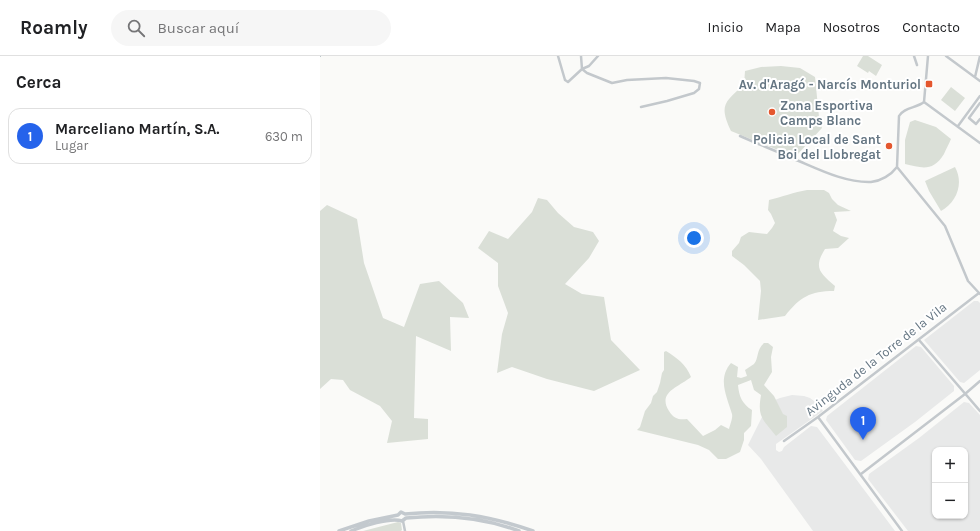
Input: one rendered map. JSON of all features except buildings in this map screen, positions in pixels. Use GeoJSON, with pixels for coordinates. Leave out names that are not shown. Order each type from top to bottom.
{"type":"FeatureCollection","features":[{"type":"Feature","properties":{"kind":"street"},"geometry":{"type":"LineString","coordinates":[[558,56],[566,81],[570,81],[582,69],[589,66],[598,56]]}},
{"type":"Feature","properties":{"kind":"street"},"geometry":{"type":"LineString","coordinates":[[581,56],[582,69],[587,73],[612,83],[628,80],[666,78],[700,83],[699,89],[694,93],[641,107]]}},
{"type":"Feature","properties":{"kind":"street"},"geometry":{"type":"LineString","coordinates":[[914,56],[917,65]]}},
{"type":"Feature","properties":{"kind":"street"},"geometry":{"type":"LineString","coordinates":[[924,102],[928,56]]}},
{"type":"Feature","properties":{"kind":"street"},"geometry":{"type":"LineString","coordinates":[[946,56],[980,81]]}},
{"type":"Feature","properties":{"kind":"street"},"geometry":{"type":"LineString","coordinates":[[975,77],[980,56]]}},
{"type":"Feature","properties":{"kind":"street"},"geometry":{"type":"LineString","coordinates":[[958,126],[979,100]]}},
{"type":"Feature","properties":{"kind":"street"},"geometry":{"type":"LineString","coordinates":[[979,100],[969,118],[976,124],[980,119]]}},
{"type":"Feature","properties":{"kind":"street"},"geometry":{"type":"LineString","coordinates":[[924,102],[980,143]]}},
{"type":"Feature","properties":{"kind":"street"},"geometry":{"type":"LineString","coordinates":[[740,136],[813,167],[848,179],[871,182],[880,180],[892,173],[897,167],[899,116],[901,112],[924,102]]}},
{"type":"Feature","properties":{"kind":"street"},"geometry":{"type":"LineString","coordinates":[[897,167],[945,226],[968,281],[979,293]]}},
{"type":"Feature","properties":{"kind":"street","name":"Avinguda de la Torre de la Vila"},"geometry":{"type":"LineString","coordinates":[[784,441],[818,417],[979,293]]}},
{"type":"Feature","properties":{"kind":"street"},"geometry":{"type":"LineString","coordinates":[[919,340],[980,411]]}},
{"type":"Feature","properties":{"kind":"street"},"geometry":{"type":"LineString","coordinates":[[860,474],[980,381]]}},
{"type":"Feature","properties":{"kind":"street"},"geometry":{"type":"LineString","coordinates":[[818,417],[902,531]]}},
{"type":"Feature","properties":{"kind":"street"},"geometry":{"type":"LineString","coordinates":[[351,531],[372,524],[444,512],[471,514],[502,520],[533,531]]}},
{"type":"Feature","properties":{"kind":"street"},"geometry":{"type":"LineString","coordinates":[[339,531],[368,521],[420,517],[462,517],[497,524],[519,531]]}},
{"type":"Feature","properties":{"kind":"street"},"geometry":{"type":"LineString","coordinates":[[402,518],[405,531]]}},
{"type":"Feature","properties":{"kind":"shaded area"},"geometry":{"type":"Polygon","coordinates":[[[863,56],[868,56],[882,65],[876,76],[857,66],[863,56]]]}},
{"type":"Feature","properties":{"kind":"shaded area","name":"Zona Esportiva Camps Blanc"},"geometry":{"type":"Polygon","coordinates":[[[781,66],[800,68],[815,77],[819,117],[822,128],[795,157],[731,131],[725,116],[728,100],[744,85],[745,71],[761,67],[781,66]]]}},
{"type":"Feature","properties":{"kind":"shaded area"},"geometry":{"type":"Polygon","coordinates":[[[951,87],[965,98],[955,111],[941,100],[951,87]]]}},
{"type":"Feature","properties":{"kind":"shaded area"},"geometry":{"type":"Polygon","coordinates":[[[915,120],[936,127],[951,139],[944,154],[936,164],[927,167],[917,167],[905,164],[905,140],[910,122],[915,120]]]}},
{"type":"Feature","properties":{"kind":"shaded area"},"geometry":{"type":"Polygon","coordinates":[[[955,167],[958,173],[959,186],[951,203],[941,211],[925,181],[955,167]]]}},
{"type":"Feature","properties":{"kind":"shaded area"},"geometry":{"type":"Polygon","coordinates":[[[807,190],[824,190],[829,193],[838,205],[851,211],[834,212],[837,220],[833,231],[841,236],[849,238],[838,248],[825,249],[819,261],[822,274],[835,286],[834,291],[818,292],[806,296],[785,316],[758,320],[761,291],[760,281],[744,265],[732,256],[732,251],[739,243],[741,237],[749,232],[767,234],[772,228],[775,223],[768,210],[769,200],[807,190]]]}},
{"type":"Feature","properties":{"kind":"shaded area"},"geometry":{"type":"Polygon","coordinates":[[[538,198],[547,200],[558,213],[574,227],[593,232],[599,241],[589,258],[565,284],[582,294],[604,297],[611,340],[640,370],[594,391],[547,379],[512,367],[497,373],[502,334],[508,313],[498,286],[498,263],[478,248],[489,231],[508,239],[532,212],[538,198]]]}},
{"type":"Feature","properties":{"kind":"shaded area"},"geometry":{"type":"Polygon","coordinates":[[[327,205],[357,219],[364,263],[383,318],[404,327],[420,284],[439,281],[463,303],[469,318],[450,317],[451,351],[416,336],[414,418],[428,419],[428,439],[387,443],[392,421],[380,406],[350,390],[343,380],[331,379],[320,389],[320,211],[327,205]]]}},
{"type":"Feature","properties":{"kind":"shaded area"},"geometry":{"type":"Polygon","coordinates":[[[974,301],[978,301],[980,303],[980,370],[964,383],[960,382],[924,340],[974,301]]]}},
{"type":"Feature","properties":{"kind":"shaded area"},"geometry":{"type":"Polygon","coordinates":[[[764,343],[768,343],[773,347],[771,357],[772,372],[764,385],[774,396],[783,414],[787,416],[787,427],[776,436],[762,418],[760,409],[761,395],[754,390],[751,380],[738,385],[739,393],[742,399],[752,410],[751,426],[744,433],[744,440],[740,452],[726,459],[718,459],[709,450],[698,445],[637,430],[640,427],[645,411],[651,403],[653,396],[657,392],[664,370],[664,352],[666,351],[684,365],[691,377],[676,387],[668,395],[666,404],[671,414],[677,418],[687,419],[703,436],[721,425],[729,429],[732,416],[724,388],[727,369],[731,363],[738,367],[737,377],[741,378],[747,376],[745,370],[754,364],[760,348],[764,343]]]}},
{"type":"Feature","properties":{"kind":"shaded area"},"geometry":{"type":"Polygon","coordinates":[[[916,346],[921,347],[954,386],[954,391],[915,422],[861,461],[855,460],[826,420],[827,416],[916,346]]]}},
{"type":"Feature","properties":{"kind":"shaded area"},"geometry":{"type":"Polygon","coordinates":[[[792,395],[810,398],[818,404],[823,411],[776,444],[776,450],[779,452],[782,451],[784,447],[811,426],[817,427],[895,531],[813,531],[761,459],[748,445],[765,411],[775,400],[792,395]]]}},
{"type":"Feature","properties":{"kind":"shaded area"},"geometry":{"type":"Polygon","coordinates":[[[964,402],[969,403],[980,415],[980,531],[908,531],[868,479],[869,474],[919,438],[964,402]]]}},
{"type":"Feature","properties":{"kind":"shaded area"},"geometry":{"type":"Polygon","coordinates":[[[398,522],[401,523],[401,531],[363,531],[398,522]]]}},
{"type":"Feature","properties":{"kind":"place","name":"Av. d'Aragó - Narcís Monturiol"},"geometry":{"type":"Point","coordinates":[929,84]}},
{"type":"Feature","properties":{"kind":"place","name":"Zona Esportiva Camps Blanc"},"geometry":{"type":"Point","coordinates":[772,112]}},
{"type":"Feature","properties":{"kind":"place","name":"Policia Local de Sant Boi del Llobregat"},"geometry":{"type":"Point","coordinates":[889,146]}},
{"type":"Feature","properties":{"kind":"place","name":"Marceliano Martín, S.A."},"geometry":{"type":"Point","coordinates":[863,440]}}]}
